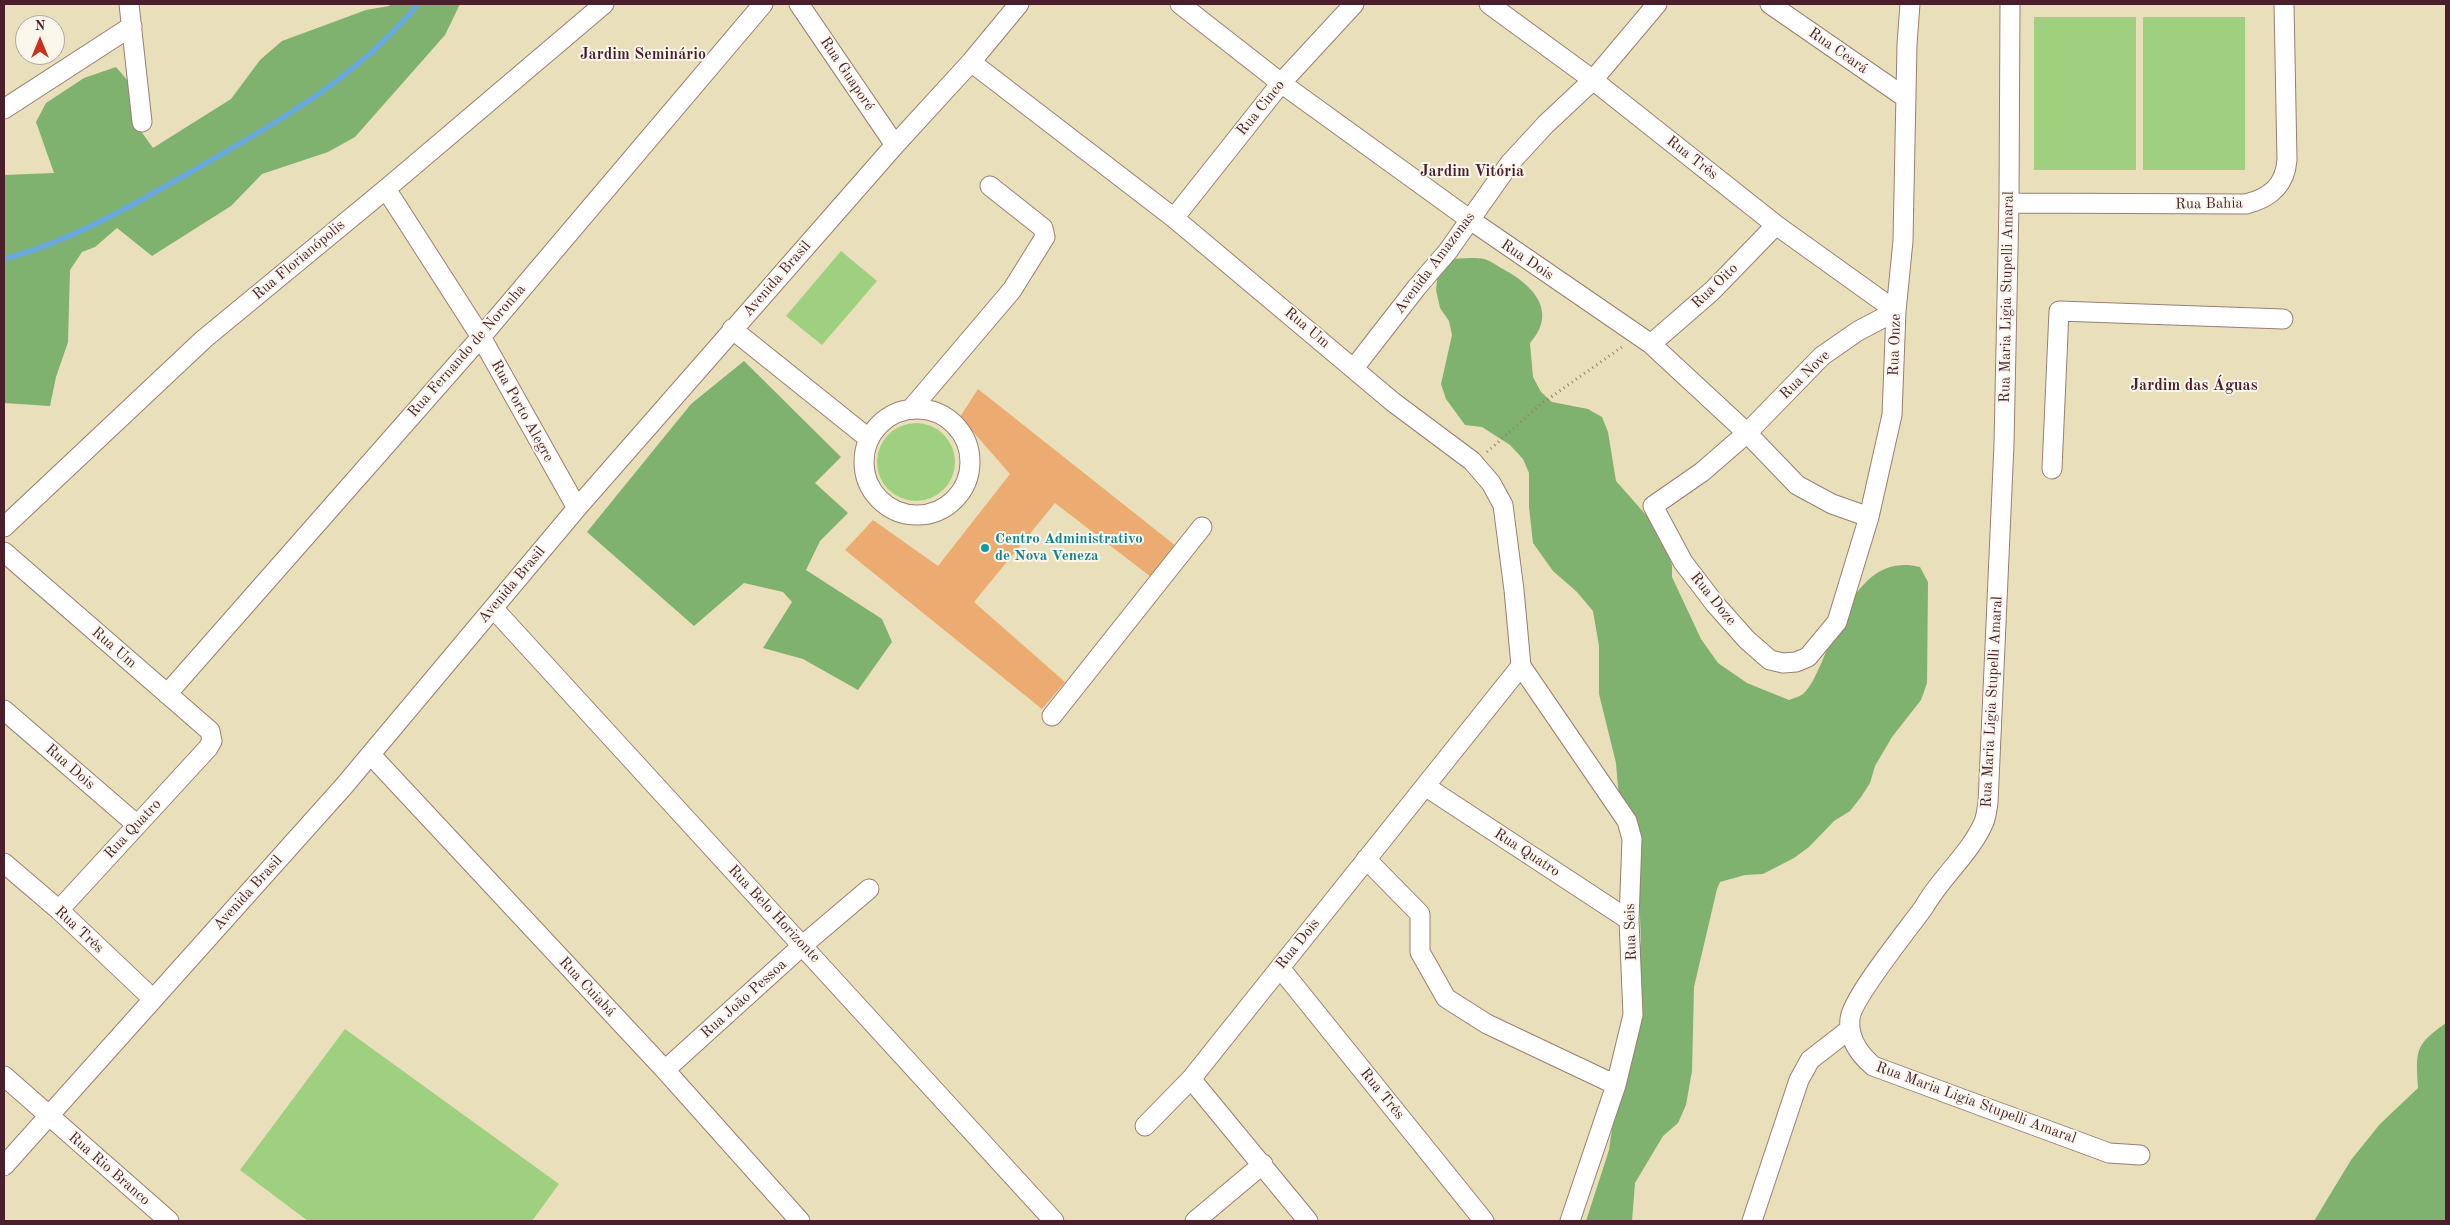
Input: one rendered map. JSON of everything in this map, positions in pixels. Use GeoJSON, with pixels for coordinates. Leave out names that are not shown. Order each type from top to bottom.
{"type":"FeatureCollection","features":[{"type":"Feature","properties":{"kind":"street"},"geometry":{"type":"LineString","coordinates":[[129,4],[142,122]]}},
{"type":"Feature","properties":{"kind":"street","name":"Rua Florianópolis"},"geometry":{"type":"LineString","coordinates":[[4,527],[204,339],[386,189],[604,4]]}},
{"type":"Feature","properties":{"kind":"street","name":"Rua Fernando de Noronha"},"geometry":{"type":"LineString","coordinates":[[167,694],[481,337],[764,4]]}},
{"type":"Feature","properties":{"kind":"street","name":"Rua Guaporé"},"geometry":{"type":"LineString","coordinates":[[799,4],[895,145]]}},
{"type":"Feature","properties":{"kind":"street","name":"Avenida Brasil"},"geometry":{"type":"LineString","coordinates":[[4,1166],[371,755],[577,508],[895,145],[971,62],[1019,4]]}},
{"type":"Feature","properties":{"kind":"street","name":"Rua Dois"},"geometry":{"type":"LineString","coordinates":[[1180,4],[1281,83],[1469,219],[1645,339],[1747,433],[1797,485],[1832,504],[1869,517]]}},
{"type":"Feature","properties":{"kind":"street","name":"Rua Cinco"},"geometry":{"type":"LineString","coordinates":[[1174,218],[1281,83],[1354,4]]}},
{"type":"Feature","properties":{"kind":"street","name":"Rua Três"},"geometry":{"type":"LineString","coordinates":[[1489,4],[1593,80],[1776,225],[1896,311]]}},
{"type":"Feature","properties":{"kind":"street","name":"Avenida Amazonas"},"geometry":{"type":"LineString","coordinates":[[1354,368],[1416,287],[1448,251],[1510,163],[1546,124],[1593,80],[1657,4]]}},
{"type":"Feature","properties":{"kind":"street","name":"Rua Ceará"},"geometry":{"type":"LineString","coordinates":[[1770,4],[1906,98]]}},
{"type":"Feature","properties":{"kind":"street","name":"Rua Onze"},"geometry":{"type":"LineString","coordinates":[[1796,662],[1808,656],[1837,622],[1869,517],[1892,415],[1896,311],[1903,241],[1910,4]]}},
{"type":"Feature","properties":{"kind":"street","name":"Rua Maria Ligia Stupelli Amaral"},"geometry":{"type":"LineString","coordinates":[[2010,4],[2009,203],[2004,444],[1988,803],[1984,822],[1972,842],[1933,892],[1858,998],[1850,1019],[1850,1029],[1854,1044],[1861,1056],[1873,1066],[2109,1152],[2124,1156],[2140,1155]]}},
{"type":"Feature","properties":{"kind":"street","name":"Rua Bahia"},"geometry":{"type":"LineString","coordinates":[[2009,203],[2246,204],[2262,200],[2273,193],[2284,177],[2287,160],[2284,4]]}},
{"type":"Feature","properties":{"kind":"street"},"geometry":{"type":"LineString","coordinates":[[4,109],[132,26]]}},
{"type":"Feature","properties":{"kind":"street","name":"Rua Um"},"geometry":{"type":"LineString","coordinates":[[971,62],[1174,218],[1393,402],[1475,464],[1491,483],[1502,505],[1514,590],[1521,666]]}},
{"type":"Feature","properties":{"kind":"street"},"geometry":{"type":"LineString","coordinates":[[911,408],[1012,290],[1046,237],[1043,228],[990,186]]}},
{"type":"Feature","properties":{"kind":"street","name":"Rua Porto Alegre"},"geometry":{"type":"LineString","coordinates":[[386,189],[481,337],[577,508]]}},
{"type":"Feature","properties":{"kind":"street","name":"Rua Oito"},"geometry":{"type":"LineString","coordinates":[[1645,339],[1712,291],[1776,225]]}},
{"type":"Feature","properties":{"kind":"street","name":"Rua Nove"},"geometry":{"type":"LineString","coordinates":[[1653,506],[1702,472],[1747,433],[1822,356],[1858,331],[1896,311]]}},
{"type":"Feature","properties":{"kind":"street"},"geometry":{"type":"LineString","coordinates":[[2052,469],[2059,311],[2283,319]]}},
{"type":"Feature","properties":{"kind":"street"},"geometry":{"type":"LineString","coordinates":[[732,330],[868,438]]}},
{"type":"Feature","properties":{"kind":"street"},"geometry":{"type":"LineString","coordinates":[[911,408],[928,410],[945,416],[958,427],[966,442],[970,458],[968,476],[962,492],[950,504],[935,512],[918,515],[901,513],[884,505],[872,491],[864,474],[863,456],[868,438],[879,423],[895,413],[911,408]]}},
{"type":"Feature","properties":{"kind":"street","name":"Rua Doze"},"geometry":{"type":"LineString","coordinates":[[1653,506],[1683,562],[1715,604],[1747,640],[1770,660],[1783,663],[1796,662]]}},
{"type":"Feature","properties":{"kind":"street"},"geometry":{"type":"LineString","coordinates":[[1052,716],[1202,527]]}},
{"type":"Feature","properties":{"kind":"street","name":"Rua Um"},"geometry":{"type":"LineString","coordinates":[[4,552],[210,731],[212,740],[208,748]]}},
{"type":"Feature","properties":{"kind":"street","name":"Rua Belo Horizonte"},"geometry":{"type":"LineString","coordinates":[[493,608],[1054,1221]]}},
{"type":"Feature","properties":{"kind":"street","name":"Rua Dois"},"geometry":{"type":"LineString","coordinates":[[1191,1079],[1521,666]]}},
{"type":"Feature","properties":{"kind":"street","name":"Rua Seis"},"geometry":{"type":"LineString","coordinates":[[1521,666],[1627,821],[1632,839],[1629,920],[1633,1015],[1616,1085],[1570,1221]]}},
{"type":"Feature","properties":{"kind":"street","name":"Rua Dois"},"geometry":{"type":"LineString","coordinates":[[4,710],[136,824]]}},
{"type":"Feature","properties":{"kind":"street","name":"Rua Quatro"},"geometry":{"type":"LineString","coordinates":[[59,910],[136,824],[208,748]]}},
{"type":"Feature","properties":{"kind":"street","name":"Rua Cuiabá"},"geometry":{"type":"LineString","coordinates":[[371,755],[665,1070],[800,1221]]}},
{"type":"Feature","properties":{"kind":"street","name":"Rua Quatro"},"geometry":{"type":"LineString","coordinates":[[1425,786],[1629,920]]}},
{"type":"Feature","properties":{"kind":"street"},"geometry":{"type":"LineString","coordinates":[[1366,860],[1420,914],[1420,952],[1446,998],[1487,1024],[1616,1085]]}},
{"type":"Feature","properties":{"kind":"street","name":"Rua Três"},"geometry":{"type":"LineString","coordinates":[[4,863],[59,910],[153,999]]}},
{"type":"Feature","properties":{"kind":"street","name":"Rua João Pessoa"},"geometry":{"type":"LineString","coordinates":[[665,1070],[803,945],[869,889]]}},
{"type":"Feature","properties":{"kind":"street","name":"Rua Três"},"geometry":{"type":"LineString","coordinates":[[1280,968],[1484,1221]]}},
{"type":"Feature","properties":{"kind":"street"},"geometry":{"type":"LineString","coordinates":[[1752,1221],[1799,1080],[1810,1060],[1850,1029]]}},
{"type":"Feature","properties":{"kind":"street","name":"Rua Rio Branco"},"geometry":{"type":"LineString","coordinates":[[4,1076],[170,1221]]}},
{"type":"Feature","properties":{"kind":"street"},"geometry":{"type":"LineString","coordinates":[[1145,1126],[1191,1079],[1263,1164],[1308,1221]]}},
{"type":"Feature","properties":{"kind":"street"},"geometry":{"type":"LineString","coordinates":[[1195,1221],[1263,1164]]}},
{"type":"Feature","properties":{"kind":"path"},"geometry":{"type":"LineString","coordinates":[[1475,464],[1541,404],[1645,339]]}},
{"type":"Feature","properties":{"kind":"green space"},"geometry":{"type":"Polygon","coordinates":[[[391,4],[460,4],[445,35],[355,137],[328,152],[262,174],[231,206],[152,256],[117,228],[95,247],[82,252],[70,270],[68,342],[56,377],[50,406],[4,403],[4,175],[54,173],[36,122],[46,103],[84,78],[116,67],[128,81],[140,130],[153,148],[231,99],[260,60],[282,41],[366,10],[391,4]]]}},
{"type":"Feature","properties":{"kind":"green space"},"geometry":{"type":"Polygon","coordinates":[[[2034,17],[2136,17],[2136,170],[2034,170],[2034,17]]]}},
{"type":"Feature","properties":{"kind":"green space"},"geometry":{"type":"Polygon","coordinates":[[[2143,17],[2245,17],[2245,170],[2143,170],[2143,17]]]}},
{"type":"Feature","properties":{"kind":"green space"},"geometry":{"type":"Polygon","coordinates":[[[841,251],[877,281],[822,345],[786,316],[841,251]]]}},
{"type":"Feature","properties":{"kind":"green space"},"geometry":{"type":"Polygon","coordinates":[[[1475,258],[1488,260],[1523,282],[1531,290],[1542,309],[1542,320],[1538,331],[1530,343],[1533,377],[1541,392],[1552,402],[1588,409],[1602,417],[1608,432],[1616,481],[1661,532],[1672,565],[1672,577],[1701,639],[1718,663],[1747,683],[1789,700],[1801,695],[1813,680],[1845,611],[1868,580],[1882,570],[1900,565],[1920,567],[1928,582],[1927,683],[1921,700],[1892,737],[1875,766],[1870,783],[1861,797],[1850,811],[1834,821],[1809,847],[1794,858],[1763,874],[1745,875],[1720,882],[1694,987],[1692,1071],[1686,1105],[1678,1123],[1663,1136],[1635,1183],[1632,1221],[1586,1221],[1609,1150],[1615,1108],[1615,1070],[1619,1031],[1641,942],[1639,891],[1618,787],[1616,763],[1599,694],[1599,646],[1593,611],[1577,592],[1553,571],[1533,543],[1529,507],[1529,473],[1523,459],[1510,445],[1482,427],[1465,425],[1446,399],[1441,384],[1452,335],[1449,321],[1440,308],[1436,290],[1438,272],[1448,259],[1475,258]]]}},
{"type":"Feature","properties":{"kind":"green space"},"geometry":{"type":"Polygon","coordinates":[[[744,361],[841,457],[815,483],[848,513],[820,541],[806,570],[882,619],[892,642],[858,690],[803,659],[763,648],[792,602],[783,592],[744,583],[694,626],[587,532],[691,404],[744,361]]]}},
{"type":"Feature","properties":{"kind":"green space"},"geometry":{"type":"Polygon","coordinates":[[[916,423],[931,426],[943,435],[952,447],[955,462],[952,477],[943,489],[931,498],[916,501],[901,498],[889,489],[880,477],[877,462],[880,447],[889,435],[901,426],[916,423]]]}},
{"type":"Feature","properties":{"kind":"green space"},"geometry":{"type":"Polygon","coordinates":[[[2446,1023],[2446,1221],[2314,1221],[2351,1160],[2380,1124],[2418,1088],[2417,1065],[2419,1050],[2428,1038],[2446,1023]]]}},
{"type":"Feature","properties":{"kind":"green space"},"geometry":{"type":"Polygon","coordinates":[[[345,1029],[559,1184],[532,1221],[308,1221],[240,1170],[345,1029]]]}},
{"type":"Feature","properties":{"kind":"building","name":"Centro Administrativo de Nova Veneza"},"geometry":{"type":"Polygon","coordinates":[[[978,389],[1176,546],[1151,577],[1055,503],[974,602],[1065,682],[1042,709],[845,550],[873,520],[938,566],[1010,474],[960,417],[978,389]]]}},
{"type":"Feature","properties":{"kind":"waterway"},"geometry":{"type":"LineString","coordinates":[[4,259],[74,234],[120,212],[279,120],[339,79],[367,56],[394,31],[418,4]]}},
{"type":"Feature","properties":{"kind":"place","name":"Centro Administrativo de Nova Veneza"},"geometry":{"type":"Point","coordinates":[985,548]}},
{"type":"Feature","properties":{"kind":"district","name":"Jardim Seminário"},"geometry":{"type":"Point","coordinates":[643,55]}},
{"type":"Feature","properties":{"kind":"district","name":"Jardim Vitória"},"geometry":{"type":"Point","coordinates":[1472,172]}},
{"type":"Feature","properties":{"kind":"district","name":"Jardim das Águas"},"geometry":{"type":"Point","coordinates":[2194,386]}}]}
